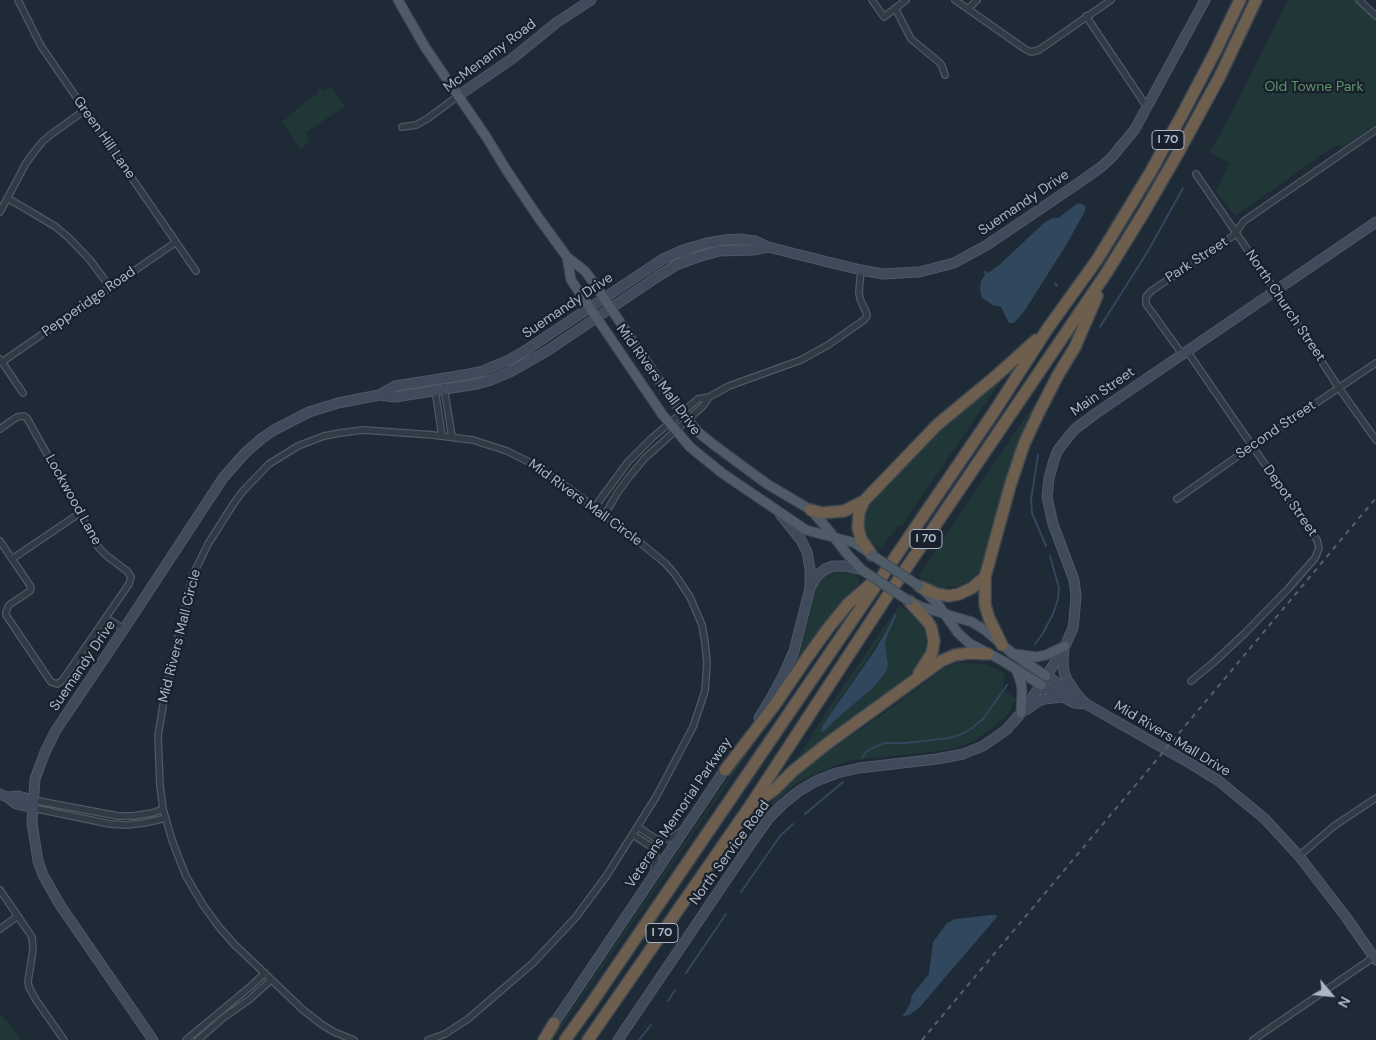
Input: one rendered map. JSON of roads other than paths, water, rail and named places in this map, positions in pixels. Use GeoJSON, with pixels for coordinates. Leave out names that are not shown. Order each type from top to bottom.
{"type":"FeatureCollection","features":[{"type":"Feature","properties":{"kind":"highway","name":"I 70"},"geometry":{"type":"LineString","coordinates":[[565,1040],[1096,260],[1145,181],[1199,83],[1240,0]]}},
{"type":"Feature","properties":{"kind":"highway","name":"I 70"},"geometry":{"type":"LineString","coordinates":[[588,1040],[748,809],[888,596],[1107,272],[1187,138],[1220,76],[1256,0]]}},
{"type":"Feature","properties":{"kind":"highway"},"geometry":{"type":"LineString","coordinates":[[1002,645],[985,605],[985,577],[1010,486],[1024,444],[1038,412],[1075,347],[1107,272]]}},
{"type":"Feature","properties":{"kind":"highway"},"geometry":{"type":"LineString","coordinates":[[811,510],[822,513],[844,511],[864,501],[937,425],[996,376],[1048,328]]}},
{"type":"Feature","properties":{"kind":"highway"},"geometry":{"type":"LineString","coordinates":[[864,501],[859,513],[858,528],[861,538],[872,554]]}},
{"type":"Feature","properties":{"kind":"highway"},"geometry":{"type":"LineString","coordinates":[[726,770],[774,706],[806,658],[848,604],[887,569]]}},
{"type":"Feature","properties":{"kind":"highway"},"geometry":{"type":"LineString","coordinates":[[919,586],[937,594],[949,596],[972,588],[985,577]]}},
{"type":"Feature","properties":{"kind":"highway"},"geometry":{"type":"LineString","coordinates":[[909,601],[928,622],[934,641],[932,653],[915,679]]}},
{"type":"Feature","properties":{"kind":"highway"},"geometry":{"type":"LineString","coordinates":[[748,809],[775,789],[793,771],[828,744],[942,661],[955,655],[988,654]]}},
{"type":"Feature","properties":{"kind":"highway"},"geometry":{"type":"LineString","coordinates":[[543,1040],[554,1023]]}},
{"type":"Feature","properties":{"kind":"main road","name":"Mid Rivers Mall Drive"},"geometry":{"type":"LineString","coordinates":[[398,0],[417,35],[488,138],[538,217],[567,257],[585,271],[674,403],[698,432],[767,484],[811,510],[862,570],[909,601],[922,607],[972,622],[1046,676]]}},
{"type":"Feature","properties":{"kind":"main road","name":"Mid Rivers Mall Drive"},"geometry":{"type":"LineString","coordinates":[[567,257],[571,280],[670,423],[690,447],[705,460],[806,530],[855,543],[872,554],[919,586],[933,599],[958,633],[969,643],[1041,685]]}},
{"type":"Feature","properties":{"kind":"main road"},"geometry":{"type":"LineString","coordinates":[[1012,653],[1036,657],[1065,646]]}},
{"type":"Feature","properties":{"kind":"main road"},"geometry":{"type":"LineString","coordinates":[[1016,669],[1021,683],[1022,713]]}},
{"type":"Feature","properties":{"kind":"street","name":"Green Hill Lane"},"geometry":{"type":"LineString","coordinates":[[18,0],[41,46],[196,272]]}},
{"type":"Feature","properties":{"kind":"street","name":"McMenamy Road"},"geometry":{"type":"LineString","coordinates":[[402,127],[427,119],[513,58],[556,23],[591,0]]}},
{"type":"Feature","properties":{"kind":"street"},"geometry":{"type":"LineString","coordinates":[[872,0],[884,17],[906,0]]}},
{"type":"Feature","properties":{"kind":"street"},"geometry":{"type":"LineString","coordinates":[[955,0],[1031,52],[1038,50],[1110,0]]}},
{"type":"Feature","properties":{"kind":"street"},"geometry":{"type":"LineString","coordinates":[[968,9],[977,0]]}},
{"type":"Feature","properties":{"kind":"street","name":"Suemandy Drive"},"geometry":{"type":"LineString","coordinates":[[380,395],[395,386],[480,372],[509,360],[664,259],[706,243],[740,239],[755,241],[768,247],[883,274],[919,272],[954,263],[972,254],[1102,167],[1135,129],[1205,0]]}},
{"type":"Feature","properties":{"kind":"street"},"geometry":{"type":"LineString","coordinates":[[1359,0],[1376,16]]}},
{"type":"Feature","properties":{"kind":"street"},"geometry":{"type":"LineString","coordinates":[[895,8],[911,39],[939,62],[946,75]]}},
{"type":"Feature","properties":{"kind":"street"},"geometry":{"type":"LineString","coordinates":[[1086,16],[1147,107]]}},
{"type":"Feature","properties":{"kind":"street"},"geometry":{"type":"LineString","coordinates":[[0,212],[26,162],[43,142],[85,110]]}},
{"type":"Feature","properties":{"kind":"street","name":"Park Street"},"geometry":{"type":"LineString","coordinates":[[1184,353],[1146,304],[1146,297],[1151,291],[1233,236],[1244,221],[1376,130]]}},
{"type":"Feature","properties":{"kind":"street","name":"North Church Street"},"geometry":{"type":"LineString","coordinates":[[1196,174],[1339,388],[1376,440]]}},
{"type":"Feature","properties":{"kind":"street"},"geometry":{"type":"LineString","coordinates":[[7,198],[41,218],[69,238],[90,260],[110,288]]}},
{"type":"Feature","properties":{"kind":"street","name":"Main Street"},"geometry":{"type":"LineString","coordinates":[[1041,685],[1065,646],[1073,628],[1076,596],[1071,571],[1053,524],[1047,497],[1049,478],[1054,460],[1063,442],[1075,429],[1376,222]]}},
{"type":"Feature","properties":{"kind":"street","name":"Pepperidge Road"},"geometry":{"type":"LineString","coordinates":[[1,360],[176,242]]}},
{"type":"Feature","properties":{"kind":"street","name":"Suemandy Drive"},"geometry":{"type":"LineString","coordinates":[[152,1040],[60,905],[47,882],[35,846],[32,823],[35,779],[49,742],[233,466],[252,446],[274,430],[309,412],[338,403],[380,395],[395,397],[477,384],[510,372],[547,351],[656,276],[676,265],[719,251],[753,250],[768,247]]}},
{"type":"Feature","properties":{"kind":"street"},"geometry":{"type":"LineString","coordinates":[[594,508],[619,473],[641,448],[698,399],[709,397],[728,386],[801,360],[864,320],[867,316],[859,292],[861,270]]}},
{"type":"Feature","properties":{"kind":"street","name":"Depot Street"},"geometry":{"type":"LineString","coordinates":[[1184,353],[1318,540],[1319,548],[1315,558],[1288,589],[1244,634],[1191,681]]}},
{"type":"Feature","properties":{"kind":"street"},"geometry":{"type":"LineString","coordinates":[[1,360],[23,393]]}},
{"type":"Feature","properties":{"kind":"street","name":"Second Street"},"geometry":{"type":"LineString","coordinates":[[1177,499],[1376,363]]}},
{"type":"Feature","properties":{"kind":"street"},"geometry":{"type":"LineString","coordinates":[[438,380],[452,437]]}},
{"type":"Feature","properties":{"kind":"street"},"geometry":{"type":"LineString","coordinates":[[440,390],[442,436]]}},
{"type":"Feature","properties":{"kind":"street"},"geometry":{"type":"LineString","coordinates":[[604,516],[628,477],[645,458],[703,406],[709,397]]}},
{"type":"Feature","properties":{"kind":"street","name":"Lockwood Lane"},"geometry":{"type":"LineString","coordinates":[[0,429],[17,417],[24,416],[30,422],[99,548],[127,571],[131,577],[129,584],[106,618]]}},
{"type":"Feature","properties":{"kind":"street","name":"Mid Rivers Mall Circle"},"geometry":{"type":"LineString","coordinates":[[354,1040],[334,1032],[302,1009],[234,944],[203,905],[186,876],[172,840],[163,809],[158,757],[160,717],[193,576],[206,547],[242,492],[258,474],[298,446],[324,436],[363,430],[377,430],[473,440],[494,446],[525,459],[551,476],[657,556],[674,573],[696,610],[702,625],[705,642],[707,676],[705,691],[697,716],[669,775],[607,875],[576,917],[533,964],[468,1019],[445,1034],[428,1040]]}},
{"type":"Feature","properties":{"kind":"street","name":"Veterans Memorial Parkway"},"geometry":{"type":"LineString","coordinates":[[554,1023],[726,770],[770,700],[794,651],[810,588],[810,570],[807,552],[801,540],[776,510]]}},
{"type":"Feature","properties":{"kind":"street"},"geometry":{"type":"LineString","coordinates":[[12,559],[80,513]]}},
{"type":"Feature","properties":{"kind":"street"},"geometry":{"type":"LineString","coordinates":[[0,541],[29,583],[31,589],[27,594],[9,605],[6,615],[51,682],[57,684],[65,676],[106,618],[124,630]]}},
{"type":"Feature","properties":{"kind":"street","name":"Veterans Memorial Parkway"},"geometry":{"type":"LineString","coordinates":[[810,588],[817,576],[825,569],[833,566],[846,566],[862,570]]}},
{"type":"Feature","properties":{"kind":"street"},"geometry":{"type":"LineString","coordinates":[[1065,646],[1064,672],[1077,695]]}},
{"type":"Feature","properties":{"kind":"street","name":"Mid Rivers Mall Drive"},"geometry":{"type":"LineString","coordinates":[[1046,676],[1077,695],[1086,704],[1166,748],[1219,781],[1265,819],[1299,856],[1375,958]]}},
{"type":"Feature","properties":{"kind":"street","name":"Mid Rivers Mall Drive"},"geometry":{"type":"LineString","coordinates":[[1041,685],[1074,703],[1086,704]]}},
{"type":"Feature","properties":{"kind":"street","name":"North Service Road"},"geometry":{"type":"LineString","coordinates":[[618,1040],[752,842],[769,818],[782,804],[808,786],[837,772],[868,766],[937,759],[963,754],[983,746],[1006,730],[1022,713],[1041,685]]}},
{"type":"Feature","properties":{"kind":"street"},"geometry":{"type":"LineString","coordinates":[[1022,713],[1037,702],[1063,697]]}},
{"type":"Feature","properties":{"kind":"street"},"geometry":{"type":"LineString","coordinates":[[3,795],[18,796],[33,804],[110,824],[126,825],[166,818]]}},
{"type":"Feature","properties":{"kind":"street"},"geometry":{"type":"LineString","coordinates":[[1299,856],[1334,826],[1376,798]]}},
{"type":"Feature","properties":{"kind":"street"},"geometry":{"type":"LineString","coordinates":[[33,804],[118,816],[133,816],[163,809]]}},
{"type":"Feature","properties":{"kind":"street"},"geometry":{"type":"LineString","coordinates":[[638,827],[656,839],[663,840],[671,838],[686,827]]}},
{"type":"Feature","properties":{"kind":"street"},"geometry":{"type":"LineString","coordinates":[[633,835],[652,848],[655,853],[654,875]]}},
{"type":"Feature","properties":{"kind":"street"},"geometry":{"type":"LineString","coordinates":[[0,890],[32,937],[33,950],[28,982],[29,988],[64,1040]]}},
{"type":"Feature","properties":{"kind":"street"},"geometry":{"type":"LineString","coordinates":[[0,928],[18,916]]}},
{"type":"Feature","properties":{"kind":"street"},"geometry":{"type":"LineString","coordinates":[[1253,1040],[1375,958]]}},
{"type":"Feature","properties":{"kind":"street"},"geometry":{"type":"LineString","coordinates":[[186,1040],[264,973]]}},
{"type":"Feature","properties":{"kind":"street"},"geometry":{"type":"LineString","coordinates":[[198,1040],[272,980]]}},
{"type":"Feature","properties":{"kind":"water"},"geometry":{"type":"Polygon","coordinates":[[[1078,203],[1085,206],[1085,211],[1065,247],[1025,310],[1014,323],[1009,323],[1001,307],[993,305],[982,298],[980,289],[985,270],[988,273],[1045,222],[1058,218],[1078,203]]]}},
{"type":"Feature","properties":{"kind":"water"},"geometry":{"type":"Polygon","coordinates":[[[895,613],[896,617],[885,643],[888,664],[883,676],[873,688],[822,732],[823,725],[875,650],[895,613]]]}},
{"type":"Feature","properties":{"kind":"water"},"geometry":{"type":"Polygon","coordinates":[[[996,915],[997,917],[921,1006],[911,1014],[902,1017],[910,1004],[912,995],[929,974],[933,942],[947,923],[955,919],[996,915]]]}},
{"type":"Feature","properties":{"kind":"waterway"},"geometry":{"type":"LineString","coordinates":[[1100,327],[1148,251],[1183,188]]}},
{"type":"Feature","properties":{"kind":"waterway"},"geometry":{"type":"LineString","coordinates":[[1038,455],[1031,500],[1032,513],[1046,546]]}},
{"type":"Feature","properties":{"kind":"waterway"},"geometry":{"type":"LineString","coordinates":[[1035,644],[1053,614],[1058,599],[1059,588],[1050,556]]}},
{"type":"Feature","properties":{"kind":"waterway"},"geometry":{"type":"LineString","coordinates":[[862,758],[866,752],[885,743],[906,743],[949,738],[962,734],[983,719],[1007,685]]}},
{"type":"Feature","properties":{"kind":"waterway"},"geometry":{"type":"LineString","coordinates":[[805,814],[843,782]]}},
{"type":"Feature","properties":{"kind":"waterway"},"geometry":{"type":"LineString","coordinates":[[741,892],[780,836],[793,824]]}},
{"type":"Feature","properties":{"kind":"waterway"},"geometry":{"type":"LineString","coordinates":[[686,973],[726,914]]}},
{"type":"Feature","properties":{"kind":"waterway"},"geometry":{"type":"LineString","coordinates":[[668,1001],[675,990]]}},
{"type":"Feature","properties":{"kind":"waterway"},"geometry":{"type":"LineString","coordinates":[[639,1040],[651,1025]]}},
{"type":"Feature","properties":{"kind":"railway"},"geometry":{"type":"LineString","coordinates":[[922,1040],[1376,498]]}},
{"type":"Feature","properties":{"kind":"park label","name":"Old Towne Park"},"geometry":{"type":"Point","coordinates":[1314,87]}}]}
